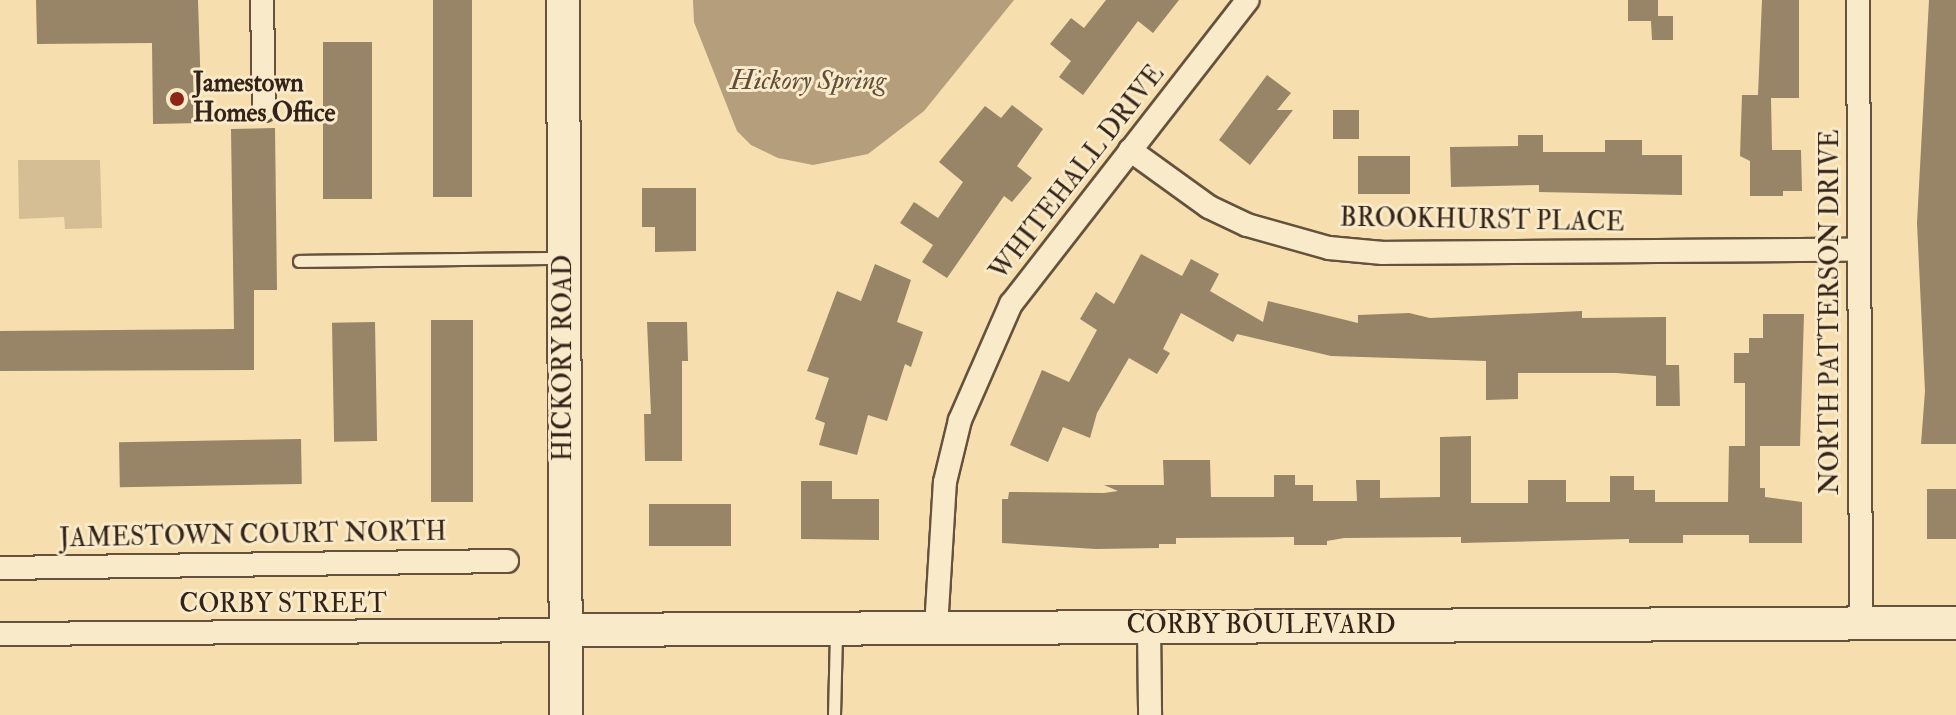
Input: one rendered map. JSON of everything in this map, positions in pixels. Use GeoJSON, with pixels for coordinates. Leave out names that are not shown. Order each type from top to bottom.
{"type":"FeatureCollection","features":[{"type":"Feature","properties":{"kind":"street"},"geometry":{"type":"LineString","coordinates":[[262,0],[264,110]]}},
{"type":"Feature","properties":{"kind":"street","name":"HICKORY ROAD"},"geometry":{"type":"LineString","coordinates":[[563,0],[566,715]]}},
{"type":"Feature","properties":{"kind":"street","name":"WHITEHALL DRIVE"},"geometry":{"type":"LineString","coordinates":[[936,628],[945,482],[982,362],[1026,282],[1248,0]]}},
{"type":"Feature","properties":{"kind":"street","name":"NORTH PATTERSON DRIVE"},"geometry":{"type":"LineString","coordinates":[[1858,0],[1861,623]]}},
{"type":"Feature","properties":{"kind":"street","name":"BROOKHURST PLACE"},"geometry":{"type":"LineString","coordinates":[[1130,150],[1209,207],[1247,225],[1329,248],[1383,253],[1859,250]]}},
{"type":"Feature","properties":{"kind":"street","name":"JAMESTOWN COURT NORTH"},"geometry":{"type":"LineString","coordinates":[[0,568],[507,561]]}},
{"type":"Feature","properties":{"kind":"street","name":"CORBY BOULEVARD"},"geometry":{"type":"LineString","coordinates":[[566,630],[1956,623]]}},
{"type":"Feature","properties":{"kind":"street"},"geometry":{"type":"LineString","coordinates":[[1149,627],[1150,715]]}},
{"type":"Feature","properties":{"kind":"street","name":"CORBY STREET"},"geometry":{"type":"LineString","coordinates":[[0,634],[566,630]]}},
{"type":"Feature","properties":{"kind":"lane"},"geometry":{"type":"LineString","coordinates":[[299,261],[563,258]]}},
{"type":"Feature","properties":{"kind":"lane"},"geometry":{"type":"LineString","coordinates":[[834,715],[836,629]]}},
{"type":"Feature","properties":{"kind":"shaded area"},"geometry":{"type":"Polygon","coordinates":[[[18,160],[100,160],[102,228],[65,229],[64,217],[19,219],[18,160]]]}},
{"type":"Feature","properties":{"kind":"water","name":"Hickory Spring"},"geometry":{"type":"Polygon","coordinates":[[[693,0],[1014,0],[924,111],[868,154],[813,165],[778,158],[751,145],[737,131],[694,22],[693,0]]]}},
{"type":"Feature","properties":{"kind":"building"},"geometry":{"type":"Polygon","coordinates":[[[36,0],[198,0],[202,123],[153,124],[152,43],[37,44],[36,0]]]}},
{"type":"Feature","properties":{"kind":"building"},"geometry":{"type":"Polygon","coordinates":[[[433,0],[472,0],[472,197],[433,197],[433,0]]]}},
{"type":"Feature","properties":{"kind":"building"},"geometry":{"type":"Polygon","coordinates":[[[1106,0],[1179,0],[1153,33],[1138,21],[1083,95],[1059,77],[1071,61],[1050,44],[1071,18],[1084,28],[1106,0]]]}},
{"type":"Feature","properties":{"kind":"building"},"geometry":{"type":"Polygon","coordinates":[[[1628,0],[1658,0],[1658,16],[1673,16],[1673,40],[1652,40],[1651,21],[1628,21],[1628,0]]]}},
{"type":"Feature","properties":{"kind":"building"},"geometry":{"type":"Polygon","coordinates":[[[1762,0],[1799,0],[1799,98],[1771,98],[1772,150],[1801,150],[1802,191],[1783,191],[1783,196],[1750,196],[1750,161],[1740,156],[1742,95],[1758,95],[1762,0]]]}},
{"type":"Feature","properties":{"kind":"building"},"geometry":{"type":"Polygon","coordinates":[[[1929,0],[1956,0],[1956,444],[1921,444],[1925,391],[1917,223],[1929,0]]]}},
{"type":"Feature","properties":{"kind":"building"},"geometry":{"type":"Polygon","coordinates":[[[323,42],[372,42],[372,199],[323,199],[323,42]]]}},
{"type":"Feature","properties":{"kind":"building"},"geometry":{"type":"Polygon","coordinates":[[[1267,75],[1291,93],[1277,110],[1293,110],[1250,165],[1219,140],[1267,75]]]}},
{"type":"Feature","properties":{"kind":"building"},"geometry":{"type":"Polygon","coordinates":[[[1012,105],[1043,129],[1017,166],[1032,178],[1012,202],[1004,196],[947,278],[922,262],[933,245],[900,223],[914,202],[938,218],[963,182],[939,162],[985,106],[1001,118],[1012,105]]]}},
{"type":"Feature","properties":{"kind":"building"},"geometry":{"type":"Polygon","coordinates":[[[1333,110],[1359,110],[1359,139],[1333,139],[1333,110]]]}},
{"type":"Feature","properties":{"kind":"building"},"geometry":{"type":"Polygon","coordinates":[[[275,128],[277,290],[254,290],[254,370],[0,371],[0,331],[234,329],[231,129],[275,128]]]}},
{"type":"Feature","properties":{"kind":"building"},"geometry":{"type":"Polygon","coordinates":[[[1518,135],[1543,135],[1543,152],[1605,152],[1605,140],[1642,140],[1642,155],[1682,155],[1682,195],[1539,192],[1539,185],[1451,187],[1450,147],[1518,146],[1518,135]]]}},
{"type":"Feature","properties":{"kind":"building"},"geometry":{"type":"Polygon","coordinates":[[[1358,156],[1410,156],[1410,194],[1358,194],[1358,156]]]}},
{"type":"Feature","properties":{"kind":"building"},"geometry":{"type":"Polygon","coordinates":[[[642,188],[696,188],[696,251],[655,252],[655,227],[642,227],[642,188]]]}},
{"type":"Feature","properties":{"kind":"building"},"geometry":{"type":"Polygon","coordinates":[[[1141,254],[1182,276],[1191,259],[1219,274],[1210,291],[1263,322],[1268,301],[1358,323],[1358,315],[1409,313],[1430,318],[1582,311],[1582,318],[1666,317],[1666,365],[1679,365],[1680,406],[1656,406],[1656,376],[1616,373],[1518,373],[1518,399],[1486,400],[1486,361],[1331,356],[1237,334],[1233,342],[1181,313],[1163,349],[1170,353],[1157,374],[1129,358],[1097,413],[1090,438],[1063,427],[1048,462],[1010,445],[1042,370],[1069,382],[1097,330],[1080,319],[1096,292],[1114,304],[1141,254]]]}},
{"type":"Feature","properties":{"kind":"building"},"geometry":{"type":"Polygon","coordinates":[[[875,264],[911,280],[897,322],[923,332],[911,367],[905,364],[887,421],[868,415],[857,455],[819,445],[825,423],[815,419],[829,378],[807,371],[837,291],[861,301],[875,264]]]}},
{"type":"Feature","properties":{"kind":"building"},"geometry":{"type":"Polygon","coordinates":[[[1763,314],[1804,314],[1800,446],[1760,446],[1760,488],[1765,488],[1765,497],[1802,502],[1802,543],[1749,543],[1749,535],[1683,535],[1683,543],[1629,543],[1629,539],[1461,543],[1461,537],[1344,538],[1327,541],[1327,545],[1294,545],[1294,537],[1176,538],[1176,544],[1159,544],[1159,548],[1096,549],[1002,543],[1002,499],[1008,499],[1009,492],[1104,493],[1118,491],[1104,485],[1164,485],[1163,460],[1210,460],[1211,497],[1274,497],[1274,475],[1295,475],[1295,485],[1313,485],[1313,501],[1357,501],[1356,480],[1380,480],[1380,498],[1440,497],[1440,437],[1471,436],[1471,503],[1528,503],[1528,480],[1566,480],[1566,502],[1610,502],[1610,476],[1634,476],[1634,490],[1655,490],[1655,502],[1728,502],[1729,446],[1745,446],[1745,383],[1734,383],[1734,353],[1749,353],[1749,338],[1763,338],[1763,314]]]}},
{"type":"Feature","properties":{"kind":"building"},"geometry":{"type":"Polygon","coordinates":[[[431,320],[473,320],[473,502],[431,502],[431,320]]]}},
{"type":"Feature","properties":{"kind":"building"},"geometry":{"type":"Polygon","coordinates":[[[375,322],[377,441],[334,442],[332,323],[375,322]]]}},
{"type":"Feature","properties":{"kind":"building"},"geometry":{"type":"Polygon","coordinates":[[[647,322],[687,322],[688,361],[682,361],[682,461],[645,461],[644,414],[651,414],[647,322]]]}},
{"type":"Feature","properties":{"kind":"building"},"geometry":{"type":"Polygon","coordinates":[[[301,439],[302,484],[120,487],[119,442],[301,439]]]}},
{"type":"Feature","properties":{"kind":"building"},"geometry":{"type":"Polygon","coordinates":[[[801,481],[832,481],[832,499],[879,499],[879,540],[801,539],[801,481]]]}},
{"type":"Feature","properties":{"kind":"building"},"geometry":{"type":"Polygon","coordinates":[[[1927,489],[1956,489],[1956,539],[1927,539],[1927,489]]]}},
{"type":"Feature","properties":{"kind":"building"},"geometry":{"type":"Polygon","coordinates":[[[649,504],[731,504],[731,546],[649,546],[649,504]]]}},
{"type":"Feature","properties":{"kind":"place","name":"Jamestown Homes Office"},"geometry":{"type":"Point","coordinates":[177,99]}}]}
